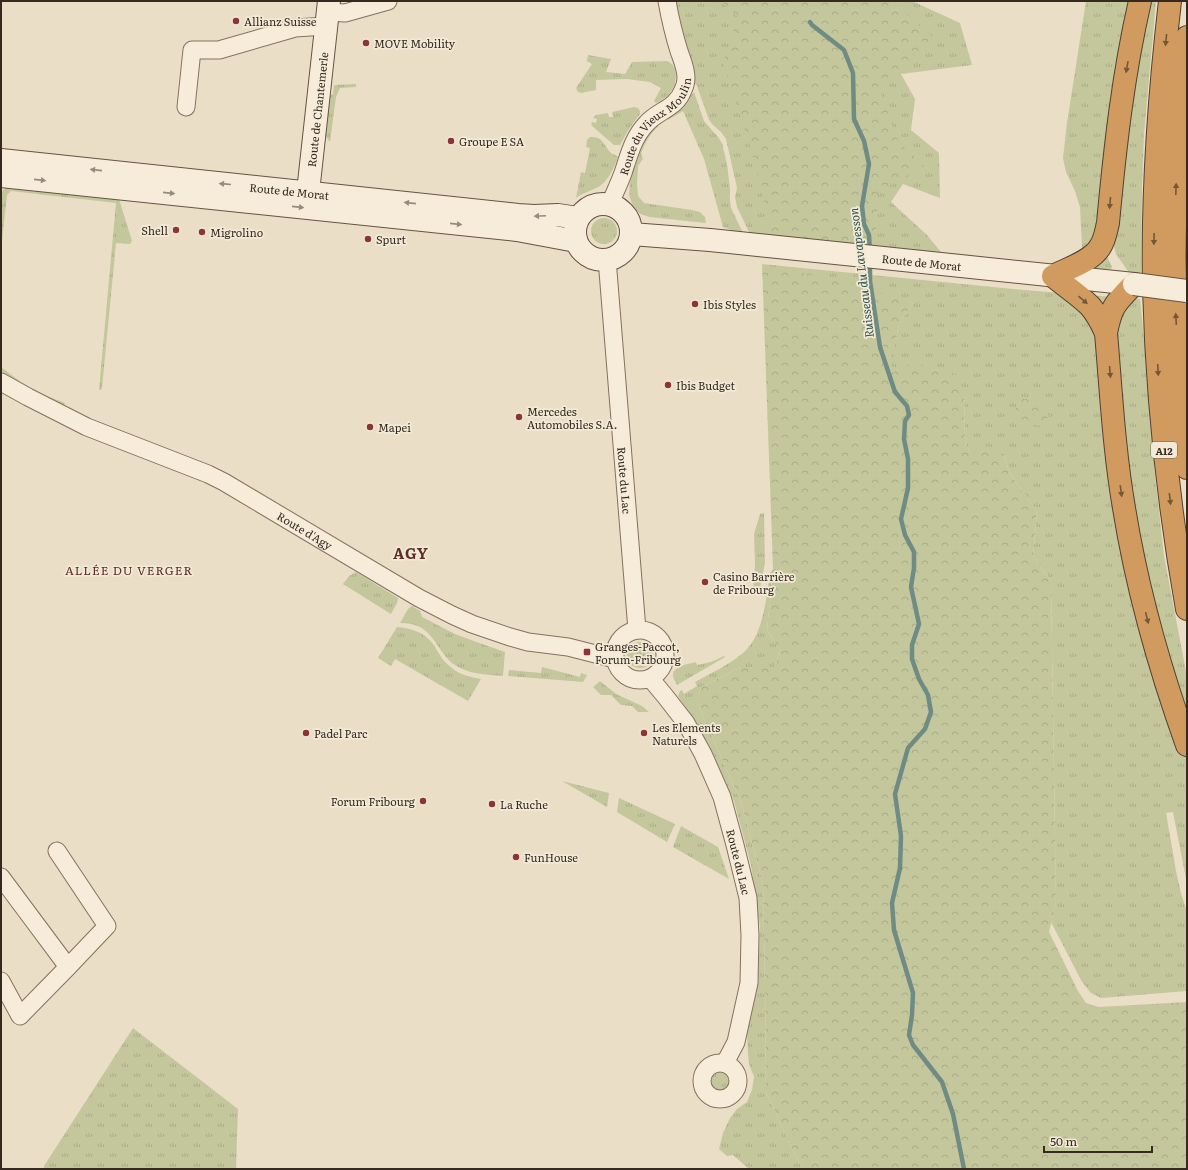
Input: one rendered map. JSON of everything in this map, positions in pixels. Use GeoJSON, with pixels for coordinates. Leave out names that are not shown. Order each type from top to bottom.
{"type":"FeatureCollection","features":[{"type":"Feature","properties":{"kind":"highway"},"geometry":{"type":"LineString","coordinates":[[1106,333],[1100,320],[1091,307],[1053,276],[1094,254],[1100,247],[1105,236],[1108,223],[1123,88],[1140,1]]}},
{"type":"Feature","properties":{"kind":"highway","name":"A12"},"geometry":{"type":"LineString","coordinates":[[1170,1],[1158,135],[1154,212],[1154,289],[1156,348],[1170,507],[1187,610]]}},
{"type":"Feature","properties":{"kind":"highway","name":"A12"},"geometry":{"type":"LineString","coordinates":[[1187,37],[1180,114],[1175,215],[1175,295],[1179,386],[1187,468]]}},
{"type":"Feature","properties":{"kind":"highway"},"geometry":{"type":"LineString","coordinates":[[1134,284],[1114,307],[1106,333],[1116,452],[1128,534],[1142,599],[1158,658],[1187,745]]}},
{"type":"Feature","properties":{"kind":"highway"},"geometry":{"type":"LineString","coordinates":[[1179,386],[1187,342]]}},
{"type":"Feature","properties":{"kind":"main road","name":"Route de Chantemerle"},"geometry":{"type":"LineString","coordinates":[[308,192],[327,13]]}},
{"type":"Feature","properties":{"kind":"main road","name":"Route de Morat"},"geometry":{"type":"LineString","coordinates":[[1,160],[518,215],[558,215],[578,218]]}},
{"type":"Feature","properties":{"kind":"main road","name":"Route de Morat"},"geometry":{"type":"LineString","coordinates":[[1,176],[516,230],[576,241]]}},
{"type":"Feature","properties":{"kind":"main road"},"geometry":{"type":"LineString","coordinates":[[602,203],[610,204],[619,208],[626,215],[630,224],[631,234],[629,243],[624,251],[616,257],[607,259],[593,258],[580,248],[576,241],[575,226],[578,218],[587,209],[602,203]]}},
{"type":"Feature","properties":{"kind":"main road","name":"Route de Morat"},"geometry":{"type":"LineString","coordinates":[[631,234],[710,240],[1134,284],[1187,291]]}},
{"type":"Feature","properties":{"kind":"street"},"geometry":{"type":"LineString","coordinates":[[186,107],[192,50],[219,50],[295,28],[327,13],[345,13],[388,1]]}},
{"type":"Feature","properties":{"kind":"street","name":"Route du Vieux Moulin"},"geometry":{"type":"LineString","coordinates":[[610,204],[638,134],[647,122],[677,101],[682,94],[685,85],[685,68],[672,27],[667,1]]}},
{"type":"Feature","properties":{"kind":"street","name":"Route du Lac"},"geometry":{"type":"LineString","coordinates":[[607,259],[637,630]]}},
{"type":"Feature","properties":{"kind":"street","name":"Route d'Agy"},"geometry":{"type":"LineString","coordinates":[[1,382],[87,426],[208,474],[224,482],[419,598],[452,615],[490,630],[528,642],[568,647],[615,659]]}},
{"type":"Feature","properties":{"kind":"street"},"geometry":{"type":"LineString","coordinates":[[637,630],[643,630],[651,633],[660,640],[664,648],[665,657],[663,665],[658,672],[650,678],[640,680],[631,678],[624,674],[618,667],[615,659],[615,652],[621,639],[628,633],[637,630]]}},
{"type":"Feature","properties":{"kind":"street","name":"Route du Lac"},"geometry":{"type":"LineString","coordinates":[[650,678],[686,723],[703,754],[722,797],[748,898],[750,935],[749,983],[736,1042],[725,1064]]}},
{"type":"Feature","properties":{"kind":"street"},"geometry":{"type":"LineString","coordinates":[[1,981],[20,1016],[107,926],[57,851]]}},
{"type":"Feature","properties":{"kind":"street"},"geometry":{"type":"LineString","coordinates":[[1,877],[68,967]]}},
{"type":"Feature","properties":{"kind":"green space"},"geometry":{"type":"Polygon","coordinates":[[[675,1],[912,1],[960,23],[972,65],[901,74],[915,99],[911,130],[939,153],[940,198],[903,184],[891,202],[927,235],[941,252],[751,236],[737,207],[735,197],[737,188],[726,139],[709,120],[697,86],[693,80],[681,33],[675,1]]]}},
{"type":"Feature","properties":{"kind":"green space"},"geometry":{"type":"Polygon","coordinates":[[[721,1],[894,1],[895,4],[936,40],[878,85],[898,141],[924,166],[878,192],[875,250],[773,241],[752,152],[723,63],[738,17],[721,1]]]}},
{"type":"Feature","properties":{"kind":"green space"},"geometry":{"type":"Polygon","coordinates":[[[1086,1],[1131,1],[1102,230],[1083,266],[1080,207],[1075,191],[1066,172],[1063,158],[1086,1]]]}},
{"type":"Feature","properties":{"kind":"green space"},"geometry":{"type":"Polygon","coordinates":[[[1146,1],[1156,1],[1144,134],[1141,275],[1130,274],[1116,254],[1110,232],[1146,1]]]}},
{"type":"Feature","properties":{"kind":"green space"},"geometry":{"type":"Polygon","coordinates":[[[588,55],[611,59],[606,72],[625,74],[632,62],[667,61],[671,63],[676,71],[676,81],[668,95],[656,103],[654,101],[661,88],[650,82],[627,79],[596,80],[596,90],[581,93],[578,92],[576,88],[592,64],[587,61],[588,55]]]}},
{"type":"Feature","properties":{"kind":"green space"},"geometry":{"type":"Polygon","coordinates":[[[356,84],[356,87],[340,88],[336,97],[330,142],[325,135],[330,96],[333,94],[334,86],[356,84]]]}},
{"type":"Feature","properties":{"kind":"green space"},"geometry":{"type":"Polygon","coordinates":[[[694,92],[704,121],[722,143],[727,164],[731,208],[744,235],[723,227],[704,159],[683,111],[668,120],[669,116],[683,105],[694,92]]]}},
{"type":"Feature","properties":{"kind":"green space"},"geometry":{"type":"Polygon","coordinates":[[[634,107],[638,108],[640,114],[620,145],[614,145],[591,125],[592,122],[596,123],[597,119],[593,118],[596,115],[608,113],[609,117],[613,117],[612,112],[634,107]]]}},
{"type":"Feature","properties":{"kind":"green space"},"geometry":{"type":"Polygon","coordinates":[[[654,124],[659,126],[650,135],[646,142],[641,154],[643,159],[638,166],[638,196],[644,203],[700,212],[705,217],[706,223],[649,217],[639,213],[633,206],[629,195],[630,178],[641,142],[654,124]]]}},
{"type":"Feature","properties":{"kind":"green space"},"geometry":{"type":"Polygon","coordinates":[[[590,137],[600,139],[610,152],[618,157],[612,171],[604,183],[576,198],[581,172],[585,173],[590,148],[586,147],[587,140],[590,137]]]}},
{"type":"Feature","properties":{"kind":"green space"},"geometry":{"type":"Polygon","coordinates":[[[7,187],[119,199],[132,241],[130,244],[116,243],[101,390],[99,390],[116,203],[11,191],[7,195],[1,250],[1,193],[7,187]]]}},
{"type":"Feature","properties":{"kind":"green space"},"geometry":{"type":"Polygon","coordinates":[[[604,218],[613,222],[617,231],[613,240],[604,244],[595,240],[591,231],[595,222],[604,218]]]}},
{"type":"Feature","properties":{"kind":"green space"},"geometry":{"type":"Polygon","coordinates":[[[1106,254],[1112,267],[1111,269],[1085,269],[1106,254]]]}},
{"type":"Feature","properties":{"kind":"green space"},"geometry":{"type":"Polygon","coordinates":[[[762,264],[1024,290],[1140,299],[1149,387],[1155,474],[1164,556],[1187,677],[1187,884],[1173,812],[1166,813],[1176,871],[1187,912],[1187,991],[1101,998],[1091,993],[1082,982],[1051,922],[1056,902],[1051,581],[1033,556],[1037,511],[1010,474],[1002,451],[971,454],[965,442],[964,394],[889,374],[899,324],[913,303],[762,264]]]}},
{"type":"Feature","properties":{"kind":"green space"},"geometry":{"type":"Polygon","coordinates":[[[762,264],[860,286],[913,303],[899,324],[890,374],[913,362],[956,375],[964,394],[965,442],[971,454],[985,446],[1002,451],[1010,474],[1037,511],[1033,556],[1051,581],[1056,902],[1049,932],[1078,991],[1086,1003],[1099,1007],[1187,1002],[1187,1169],[803,1169],[794,1152],[766,1092],[763,883],[741,802],[697,703],[701,687],[741,667],[775,667],[780,649],[767,630],[773,569],[762,264]]]}},
{"type":"Feature","properties":{"kind":"green space"},"geometry":{"type":"Polygon","coordinates":[[[1,367],[39,393],[65,403],[63,407],[20,385],[1,371],[1,367]]]}},
{"type":"Feature","properties":{"kind":"green space"},"geometry":{"type":"Polygon","coordinates":[[[1016,398],[1041,401],[1049,416],[1041,426],[1026,424],[1016,414],[1016,398]]]}},
{"type":"Feature","properties":{"kind":"green space"},"geometry":{"type":"Polygon","coordinates":[[[764,513],[765,563],[759,593],[753,592],[755,564],[754,534],[760,514],[764,513]]]}},
{"type":"Feature","properties":{"kind":"green space"},"geometry":{"type":"Polygon","coordinates":[[[773,569],[767,630],[780,649],[775,667],[741,667],[701,687],[697,703],[741,802],[763,883],[766,1092],[803,1169],[749,1169],[733,1155],[727,1156],[719,1149],[723,1133],[730,1118],[737,1109],[747,1102],[752,1090],[754,1077],[749,1064],[747,1032],[758,985],[760,927],[751,865],[734,801],[709,745],[678,696],[680,691],[682,690],[684,694],[697,686],[695,682],[732,661],[743,653],[750,645],[760,626],[770,573],[773,569]]]}},
{"type":"Feature","properties":{"kind":"green space"},"geometry":{"type":"Polygon","coordinates":[[[356,572],[398,598],[391,614],[343,584],[349,576],[356,572]]]}},
{"type":"Feature","properties":{"kind":"green space"},"geometry":{"type":"Polygon","coordinates":[[[412,606],[420,611],[422,617],[455,634],[505,652],[503,676],[463,670],[452,663],[426,631],[411,624],[400,623],[408,609],[412,606]]]}},
{"type":"Feature","properties":{"kind":"green space"},"geometry":{"type":"Polygon","coordinates":[[[397,627],[407,628],[426,636],[449,666],[458,672],[481,679],[468,701],[395,659],[391,666],[378,658],[397,627]]]}},
{"type":"Feature","properties":{"kind":"green space"},"geometry":{"type":"Polygon","coordinates":[[[640,642],[649,646],[653,655],[649,664],[640,668],[631,664],[627,655],[631,646],[640,642]]]}},
{"type":"Feature","properties":{"kind":"green space"},"geometry":{"type":"Polygon","coordinates":[[[724,656],[725,657],[677,685],[673,675],[678,667],[696,662],[697,665],[711,662],[724,656]]]}},
{"type":"Feature","properties":{"kind":"green space"},"geometry":{"type":"Polygon","coordinates":[[[542,667],[580,677],[581,673],[587,675],[583,682],[508,676],[509,670],[541,673],[542,667]]]}},
{"type":"Feature","properties":{"kind":"green space"},"geometry":{"type":"Polygon","coordinates":[[[600,681],[616,694],[642,706],[649,712],[638,712],[632,706],[621,705],[611,695],[601,695],[593,687],[600,681]]]}},
{"type":"Feature","properties":{"kind":"green space"},"geometry":{"type":"Polygon","coordinates":[[[562,781],[609,793],[607,807],[562,781]]]}},
{"type":"Feature","properties":{"kind":"green space"},"geometry":{"type":"Polygon","coordinates":[[[619,798],[675,824],[667,842],[617,812],[619,798]]]}},
{"type":"Feature","properties":{"kind":"green space"},"geometry":{"type":"Polygon","coordinates":[[[681,826],[718,847],[729,879],[673,847],[681,826]]]}},
{"type":"Feature","properties":{"kind":"green space"},"geometry":{"type":"Polygon","coordinates":[[[133,1028],[238,1109],[236,1169],[44,1169],[44,1166],[133,1028]]]}},
{"type":"Feature","properties":{"kind":"green space"},"geometry":{"type":"Polygon","coordinates":[[[715,1070],[723,1070],[730,1077],[730,1085],[723,1092],[715,1092],[708,1085],[708,1077],[715,1070]]]}},
{"type":"Feature","properties":{"kind":"waterway","name":"Ruisseau du Lavapesson"},"geometry":{"type":"LineString","coordinates":[[810,22],[844,50],[853,73],[854,119],[864,141],[869,164],[862,206],[864,224],[869,235],[870,251]]}},
{"type":"Feature","properties":{"kind":"waterway","name":"Ruisseau du Lavapesson"},"geometry":{"type":"LineString","coordinates":[[870,263],[870,281],[880,347],[895,392],[907,406],[909,415],[905,421],[904,439],[908,459],[908,488],[901,519],[905,535],[914,552],[914,568],[911,587],[919,624],[912,645],[912,659],[919,679],[928,695],[931,712],[925,729],[908,748],[895,794],[901,836],[900,868],[892,903],[894,930],[913,993],[909,1035],[913,1045],[942,1082],[953,1114],[964,1169]]}},
{"type":"Feature","properties":{"kind":"place","name":"Allianz Suisse"},"geometry":{"type":"Point","coordinates":[236,21]}},
{"type":"Feature","properties":{"kind":"place","name":"MOVE Mobility"},"geometry":{"type":"Point","coordinates":[366,43]}},
{"type":"Feature","properties":{"kind":"place","name":"Groupe E SA"},"geometry":{"type":"Point","coordinates":[451,141]}},
{"type":"Feature","properties":{"kind":"place","name":"Shell"},"geometry":{"type":"Point","coordinates":[176,230]}},
{"type":"Feature","properties":{"kind":"place","name":"Migrolino"},"geometry":{"type":"Point","coordinates":[202,232]}},
{"type":"Feature","properties":{"kind":"place","name":"Spurt"},"geometry":{"type":"Point","coordinates":[368,239]}},
{"type":"Feature","properties":{"kind":"place","name":"Ibis Styles"},"geometry":{"type":"Point","coordinates":[695,304]}},
{"type":"Feature","properties":{"kind":"place","name":"Ibis Budget"},"geometry":{"type":"Point","coordinates":[668,385]}},
{"type":"Feature","properties":{"kind":"place","name":"Mercedes Automobiles S.A."},"geometry":{"type":"Point","coordinates":[519,417]}},
{"type":"Feature","properties":{"kind":"place","name":"Mapei"},"geometry":{"type":"Point","coordinates":[370,427]}},
{"type":"Feature","properties":{"kind":"place","name":"Casino Barrière de Fribourg"},"geometry":{"type":"Point","coordinates":[705,582]}},
{"type":"Feature","properties":{"kind":"place","name":"Granges-Paccot, Forum-Fribourg"},"geometry":{"type":"Point","coordinates":[587,652]}},
{"type":"Feature","properties":{"kind":"place","name":"Padel Parc"},"geometry":{"type":"Point","coordinates":[306,733]}},
{"type":"Feature","properties":{"kind":"place","name":"Les Elements Naturels"},"geometry":{"type":"Point","coordinates":[644,733]}},
{"type":"Feature","properties":{"kind":"place","name":"Forum Fribourg"},"geometry":{"type":"Point","coordinates":[423,801]}},
{"type":"Feature","properties":{"kind":"place","name":"La Ruche"},"geometry":{"type":"Point","coordinates":[492,804]}},
{"type":"Feature","properties":{"kind":"place","name":"FunHouse"},"geometry":{"type":"Point","coordinates":[516,857]}},
{"type":"Feature","properties":{"kind":"district","name":"AGY"},"geometry":{"type":"Point","coordinates":[411,552]}},
{"type":"Feature","properties":{"kind":"district","name":"ALLÉE DU VERGER"},"geometry":{"type":"Point","coordinates":[129,570]}}]}
